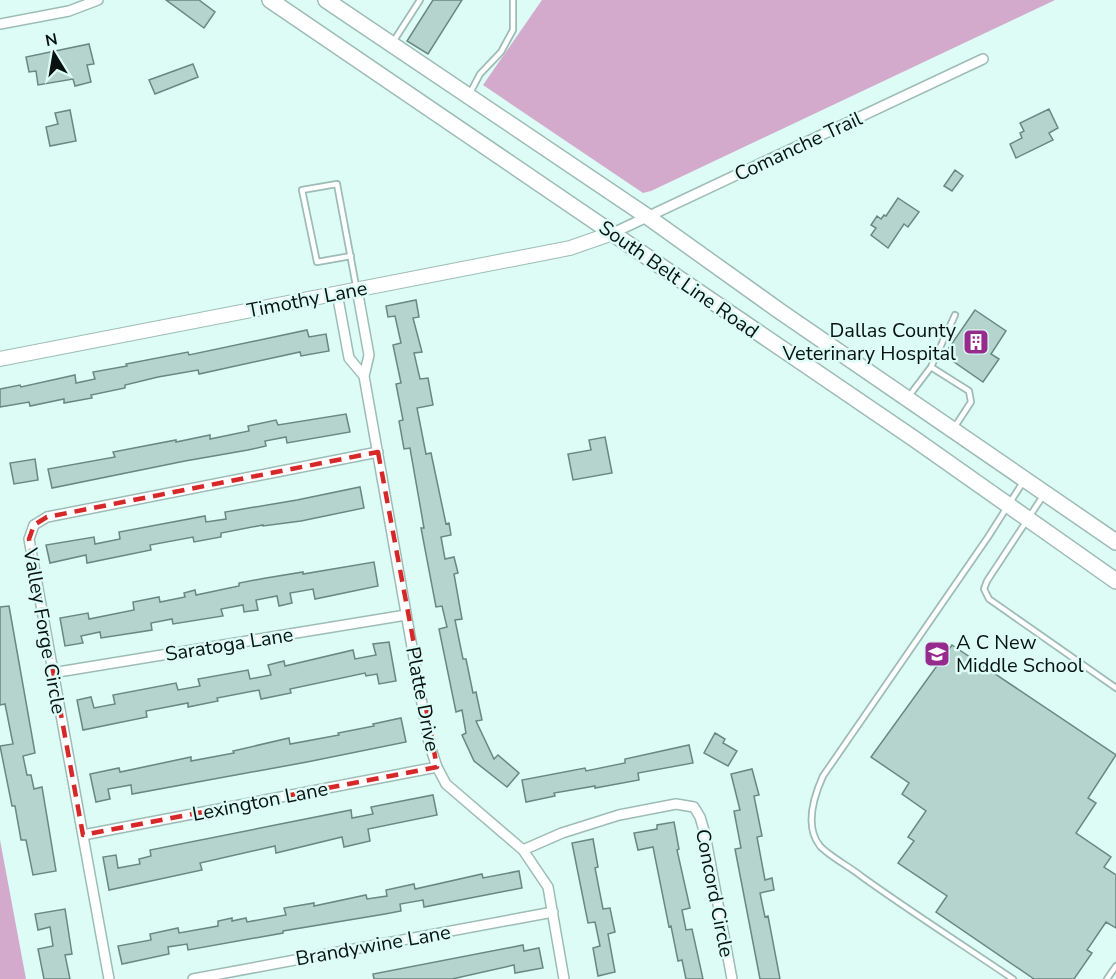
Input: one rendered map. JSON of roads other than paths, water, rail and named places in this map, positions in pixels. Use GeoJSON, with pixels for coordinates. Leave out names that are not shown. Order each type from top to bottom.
{"type":"FeatureCollection","features":[{"type":"Feature","properties":{"kind":"main road","name":"South Belt Line Road"},"geometry":{"type":"LineString","coordinates":[[270,0],[613,233],[689,288],[913,438],[1027,520],[1116,580]]}},
{"type":"Feature","properties":{"kind":"main road","name":"South Belt Line Road"},"geometry":{"type":"LineString","coordinates":[[326,0],[648,217],[781,312],[1116,542]]}},
{"type":"Feature","properties":{"kind":"street"},"geometry":{"type":"LineString","coordinates":[[0,24],[69,11],[98,0]]}},
{"type":"Feature","properties":{"kind":"street","name":"Comanche Trail"},"geometry":{"type":"LineString","coordinates":[[613,233],[983,59]]}},
{"type":"Feature","properties":{"kind":"street","name":"Timothy Lane"},"geometry":{"type":"LineString","coordinates":[[0,359],[570,248],[613,233]]}},
{"type":"Feature","properties":{"kind":"street","name":"Platte Drive"},"geometry":{"type":"LineString","coordinates":[[357,289],[369,355],[364,376],[429,743],[437,767],[446,784],[523,850],[548,887],[564,979]]}},
{"type":"Feature","properties":{"kind":"street","name":"Platte Drive"},"geometry":{"type":"LineString","coordinates":[[338,293],[349,358],[364,376]]}},
{"type":"Feature","properties":{"kind":"street","name":"Valley Forge Circle"},"geometry":{"type":"LineString","coordinates":[[109,979],[29,539],[34,525],[47,517],[378,452]]}},
{"type":"Feature","properties":{"kind":"street","name":"Saratoga Lane"},"geometry":{"type":"LineString","coordinates":[[52,673],[406,615]]}},
{"type":"Feature","properties":{"kind":"street","name":"Lexington Lane"},"geometry":{"type":"LineString","coordinates":[[83,835],[437,767]]}},
{"type":"Feature","properties":{"kind":"street","name":"Concord Circle"},"geometry":{"type":"LineString","coordinates":[[523,850],[562,833],[619,815],[676,804],[694,807],[705,834],[732,979]]}},
{"type":"Feature","properties":{"kind":"street","name":"Brandywine Lane"},"geometry":{"type":"LineString","coordinates":[[193,979],[553,912]]}},
{"type":"Feature","properties":{"kind":"lane"},"geometry":{"type":"LineString","coordinates":[[392,45],[420,0]]}},
{"type":"Feature","properties":{"kind":"lane"},"geometry":{"type":"LineString","coordinates":[[469,95],[480,74],[501,52],[513,30],[513,0]]}},
{"type":"Feature","properties":{"kind":"lane"},"geometry":{"type":"LineString","coordinates":[[351,256],[317,262],[302,190],[337,184],[351,256],[357,289]]}},
{"type":"Feature","properties":{"kind":"lane"},"geometry":{"type":"LineString","coordinates":[[907,398],[931,367],[955,315]]}},
{"type":"Feature","properties":{"kind":"lane"},"geometry":{"type":"LineString","coordinates":[[931,367],[969,391],[971,402],[954,430]]}},
{"type":"Feature","properties":{"kind":"lane"},"geometry":{"type":"LineString","coordinates":[[1013,979],[820,846],[814,833],[812,811],[814,796],[823,776],[1025,479]]}},
{"type":"Feature","properties":{"kind":"lane"},"geometry":{"type":"LineString","coordinates":[[1046,493],[987,581],[984,589],[989,599],[1116,688]]}},
{"type":"Feature","properties":{"kind":"lane"},"geometry":{"type":"LineString","coordinates":[[1107,979],[1116,966]]}},
{"type":"Feature","properties":{"kind":"place","name":"Dallas County Veterinary Hospital"},"geometry":{"type":"Point","coordinates":[976,342]}},
{"type":"Feature","properties":{"kind":"place","name":"A C New Middle School"},"geometry":{"type":"Point","coordinates":[937,654]}}]}
